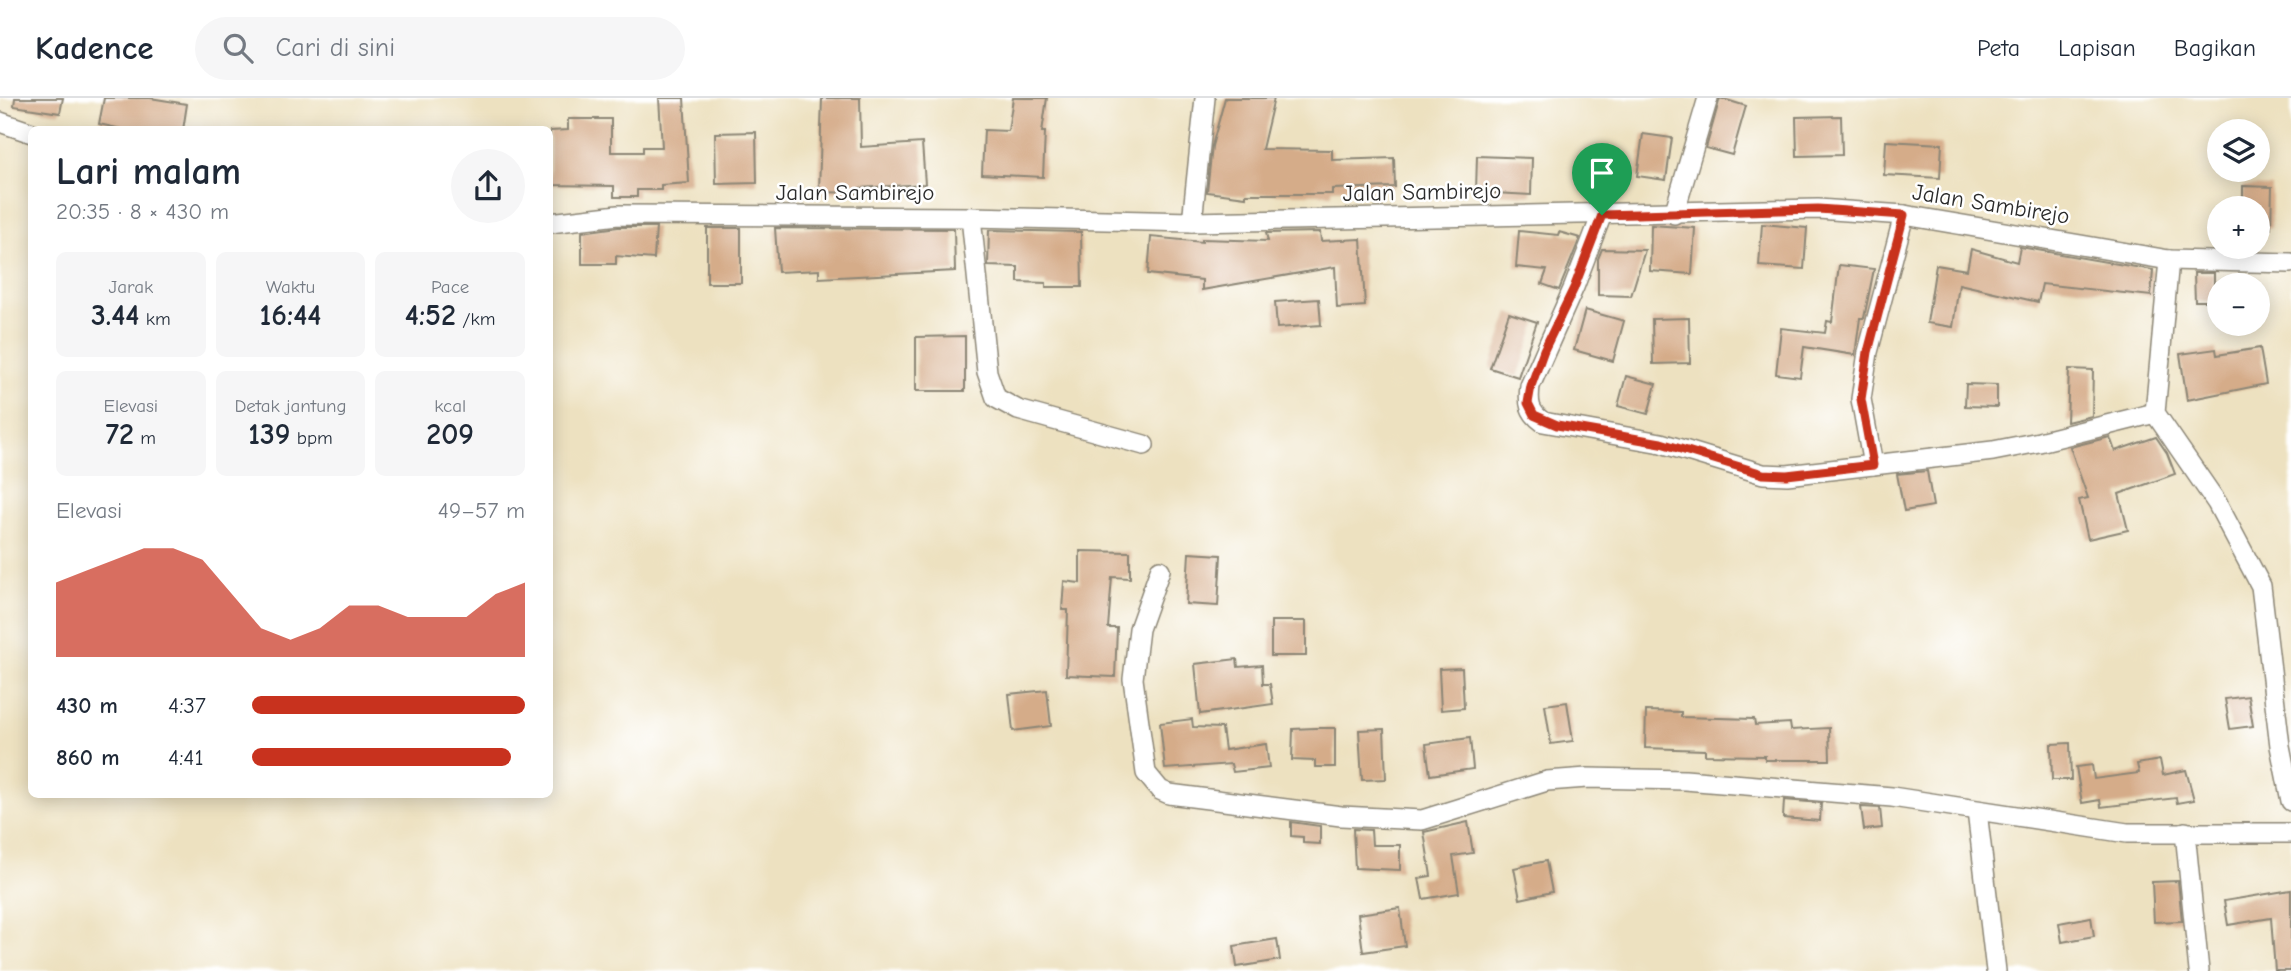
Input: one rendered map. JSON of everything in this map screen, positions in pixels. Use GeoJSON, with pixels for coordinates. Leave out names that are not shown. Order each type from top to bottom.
{"type":"FeatureCollection","features":[{"type":"Feature","properties":{"kind":"street"},"geometry":{"type":"LineString","coordinates":[[1192,222],[1205,98]]}},
{"type":"Feature","properties":{"kind":"street"},"geometry":{"type":"LineString","coordinates":[[1674,214],[1708,98]]}},
{"type":"Feature","properties":{"kind":"street"},"geometry":{"type":"LineString","coordinates":[[0,122],[28,132]]}},
{"type":"Feature","properties":{"kind":"street","name":"Jalan Sambirejo"},"geometry":{"type":"LineString","coordinates":[[553,223],[618,215],[971,217],[1192,222],[1818,209],[1904,215],[2169,260],[2291,263]]}},
{"type":"Feature","properties":{"kind":"street"},"geometry":{"type":"LineString","coordinates":[[1602,215],[1574,288],[1544,350],[1531,386],[1528,403],[1534,415],[1557,425],[1661,443],[1763,474],[1787,475],[2039,442],[2155,412]]}},
{"type":"Feature","properties":{"kind":"street"},"geometry":{"type":"LineString","coordinates":[[1873,465],[1861,399],[1868,352],[1904,215]]}},
{"type":"Feature","properties":{"kind":"street"},"geometry":{"type":"LineString","coordinates":[[971,217],[987,372],[996,398],[1018,410],[1144,445]]}},
{"type":"Feature","properties":{"kind":"street"},"geometry":{"type":"LineString","coordinates":[[2169,260],[2155,412],[2217,503],[2261,586],[2280,746],[2291,801]]}},
{"type":"Feature","properties":{"kind":"street"},"geometry":{"type":"LineString","coordinates":[[1160,570],[1139,629],[1133,679],[1146,774],[1160,790],[1169,794],[1341,816],[1422,820],[1547,781],[1615,778],[1807,788],[2093,830],[2291,833]]}},
{"type":"Feature","properties":{"kind":"street"},"geometry":{"type":"LineString","coordinates":[[1977,811],[1996,971]]}},
{"type":"Feature","properties":{"kind":"street"},"geometry":{"type":"LineString","coordinates":[[2185,832],[2199,971]]}},
{"type":"Feature","properties":{"kind":"building"},"geometry":{"type":"Polygon","coordinates":[[[15,98],[63,98],[60,113],[14,106],[15,98]]]}},
{"type":"Feature","properties":{"kind":"building"},"geometry":{"type":"Polygon","coordinates":[[[104,98],[150,98],[187,104],[184,126],[99,124],[104,98]]]}},
{"type":"Feature","properties":{"kind":"building"},"geometry":{"type":"Polygon","coordinates":[[[659,98],[684,98],[689,183],[661,185],[661,190],[637,190],[637,197],[614,197],[614,186],[553,185],[553,131],[568,130],[568,119],[611,119],[611,152],[643,152],[643,147],[662,147],[659,98]]]}},
{"type":"Feature","properties":{"kind":"building"},"geometry":{"type":"Polygon","coordinates":[[[822,98],[860,98],[861,147],[922,143],[925,184],[859,188],[859,193],[819,192],[822,98]]]}},
{"type":"Feature","properties":{"kind":"building"},"geometry":{"type":"Polygon","coordinates":[[[1013,98],[1047,98],[1042,132],[1045,132],[1043,177],[982,174],[984,130],[1008,131],[1013,98]]]}},
{"type":"Feature","properties":{"kind":"building"},"geometry":{"type":"Polygon","coordinates":[[[1225,98],[1274,98],[1262,149],[1332,150],[1332,160],[1394,158],[1395,187],[1332,189],[1332,194],[1246,194],[1246,197],[1207,192],[1212,146],[1225,98]]]}},
{"type":"Feature","properties":{"kind":"building"},"geometry":{"type":"Polygon","coordinates":[[[1720,98],[1746,106],[1732,155],[1706,148],[1720,98]]]}},
{"type":"Feature","properties":{"kind":"building"},"geometry":{"type":"Polygon","coordinates":[[[1841,116],[1842,155],[1797,156],[1796,117],[1841,116]]]}},
{"type":"Feature","properties":{"kind":"building"},"geometry":{"type":"Polygon","coordinates":[[[756,132],[757,183],[716,184],[715,133],[756,132]]]}},
{"type":"Feature","properties":{"kind":"building"},"geometry":{"type":"Polygon","coordinates":[[[1643,134],[1672,138],[1666,180],[1637,176],[1643,134]]]}},
{"type":"Feature","properties":{"kind":"building"},"geometry":{"type":"Polygon","coordinates":[[[1886,141],[1942,144],[1940,178],[1884,175],[1886,141]]]}},
{"type":"Feature","properties":{"kind":"building"},"geometry":{"type":"Polygon","coordinates":[[[1477,156],[1532,158],[1531,195],[1476,192],[1477,156]]]}},
{"type":"Feature","properties":{"kind":"building"},"geometry":{"type":"Polygon","coordinates":[[[2243,186],[2272,187],[2271,228],[2270,196],[2243,196],[2243,186]]]}},
{"type":"Feature","properties":{"kind":"building"},"geometry":{"type":"Polygon","coordinates":[[[1762,224],[1807,228],[1804,269],[1759,266],[1762,224]]]}},
{"type":"Feature","properties":{"kind":"building"},"geometry":{"type":"Polygon","coordinates":[[[1651,225],[1695,228],[1692,274],[1650,271],[1651,225]]]}},
{"type":"Feature","properties":{"kind":"building"},"geometry":{"type":"Polygon","coordinates":[[[618,227],[656,227],[654,259],[616,256],[616,264],[582,264],[582,232],[618,227]]]}},
{"type":"Feature","properties":{"kind":"building"},"geometry":{"type":"Polygon","coordinates":[[[707,228],[741,228],[741,283],[707,283],[707,228]]]}},
{"type":"Feature","properties":{"kind":"building"},"geometry":{"type":"Polygon","coordinates":[[[775,228],[954,229],[955,271],[819,278],[819,270],[778,272],[775,228]]]}},
{"type":"Feature","properties":{"kind":"building"},"geometry":{"type":"Polygon","coordinates":[[[989,230],[1081,232],[1082,287],[1046,287],[1046,283],[1018,282],[1018,267],[988,266],[989,230]]]}},
{"type":"Feature","properties":{"kind":"building"},"geometry":{"type":"Polygon","coordinates":[[[1519,231],[1558,235],[1559,232],[1580,238],[1559,290],[1542,284],[1547,270],[1516,267],[1519,231]]]}},
{"type":"Feature","properties":{"kind":"building"},"geometry":{"type":"Polygon","coordinates":[[[1320,232],[1321,241],[1361,239],[1365,306],[1337,308],[1335,267],[1202,290],[1202,280],[1148,274],[1151,237],[1202,242],[1202,239],[1268,241],[1266,233],[1320,232]]]}},
{"type":"Feature","properties":{"kind":"building"},"geometry":{"type":"Polygon","coordinates":[[[2020,247],[2153,270],[2151,296],[2042,284],[2038,302],[1959,284],[1953,327],[1927,323],[1936,265],[1967,270],[1971,249],[2017,262],[2020,247]]]}},
{"type":"Feature","properties":{"kind":"building"},"geometry":{"type":"Polygon","coordinates":[[[1602,249],[1645,250],[1631,296],[1598,295],[1598,259],[1602,249]]]}},
{"type":"Feature","properties":{"kind":"building"},"geometry":{"type":"Polygon","coordinates":[[[1839,265],[1874,269],[1864,318],[1860,318],[1855,355],[1804,347],[1800,377],[1776,374],[1781,328],[1825,333],[1827,321],[1832,322],[1839,265]]]}},
{"type":"Feature","properties":{"kind":"building"},"geometry":{"type":"Polygon","coordinates":[[[2194,273],[2207,273],[2207,301],[2195,301],[2194,273]]]}},
{"type":"Feature","properties":{"kind":"building"},"geometry":{"type":"Polygon","coordinates":[[[1319,299],[1321,325],[1277,328],[1275,302],[1319,299]]]}},
{"type":"Feature","properties":{"kind":"building"},"geometry":{"type":"Polygon","coordinates":[[[1585,310],[1624,321],[1613,361],[1574,350],[1585,310]]]}},
{"type":"Feature","properties":{"kind":"building"},"geometry":{"type":"Polygon","coordinates":[[[1509,313],[1537,322],[1518,377],[1490,368],[1509,313]]]}},
{"type":"Feature","properties":{"kind":"building"},"geometry":{"type":"Polygon","coordinates":[[[1689,318],[1690,363],[1653,364],[1652,319],[1689,318]]]}},
{"type":"Feature","properties":{"kind":"building"},"geometry":{"type":"Polygon","coordinates":[[[965,336],[965,391],[916,391],[916,337],[965,336]]]}},
{"type":"Feature","properties":{"kind":"building"},"geometry":{"type":"Polygon","coordinates":[[[2260,348],[2266,384],[2187,400],[2180,354],[2216,349],[2217,355],[2260,348]]]}},
{"type":"Feature","properties":{"kind":"building"},"geometry":{"type":"Polygon","coordinates":[[[2069,369],[2093,370],[2092,416],[2067,422],[2069,369]]]}},
{"type":"Feature","properties":{"kind":"building"},"geometry":{"type":"Polygon","coordinates":[[[1626,376],[1656,384],[1648,414],[1618,406],[1626,376]]]}},
{"type":"Feature","properties":{"kind":"building"},"geometry":{"type":"Polygon","coordinates":[[[1966,384],[1997,385],[1997,407],[1965,406],[1966,384]]]}},
{"type":"Feature","properties":{"kind":"building"},"geometry":{"type":"Polygon","coordinates":[[[2110,437],[2115,451],[2156,437],[2167,453],[2175,474],[2119,494],[2128,530],[2088,539],[2079,500],[2088,498],[2070,447],[2110,437]]]}},
{"type":"Feature","properties":{"kind":"building"},"geometry":{"type":"Polygon","coordinates":[[[1927,471],[1933,506],[1904,511],[1897,474],[1927,471]]]}},
{"type":"Feature","properties":{"kind":"building"},"geometry":{"type":"Polygon","coordinates":[[[1080,551],[1130,552],[1130,578],[1112,577],[1108,628],[1117,628],[1115,677],[1066,675],[1068,610],[1062,610],[1064,581],[1080,583],[1080,551]]]}},
{"type":"Feature","properties":{"kind":"building"},"geometry":{"type":"Polygon","coordinates":[[[1189,553],[1221,555],[1218,606],[1186,604],[1189,553]]]}},
{"type":"Feature","properties":{"kind":"building"},"geometry":{"type":"Polygon","coordinates":[[[1271,621],[1306,621],[1306,656],[1271,656],[1271,621]]]}},
{"type":"Feature","properties":{"kind":"building"},"geometry":{"type":"Polygon","coordinates":[[[1237,659],[1238,667],[1262,665],[1263,684],[1270,684],[1273,704],[1200,714],[1195,664],[1237,659]]]}},
{"type":"Feature","properties":{"kind":"building"},"geometry":{"type":"Polygon","coordinates":[[[1462,668],[1464,708],[1441,710],[1439,669],[1462,668]]]}},
{"type":"Feature","properties":{"kind":"building"},"geometry":{"type":"Polygon","coordinates":[[[1047,690],[1051,726],[1013,731],[1009,694],[1047,690]]]}},
{"type":"Feature","properties":{"kind":"building"},"geometry":{"type":"Polygon","coordinates":[[[2248,696],[2253,726],[2230,729],[2225,699],[2248,696]]]}},
{"type":"Feature","properties":{"kind":"building"},"geometry":{"type":"Polygon","coordinates":[[[1567,702],[1573,741],[1551,744],[1545,705],[1567,702]]]}},
{"type":"Feature","properties":{"kind":"building"},"geometry":{"type":"Polygon","coordinates":[[[1646,711],[1681,712],[1681,717],[1754,719],[1755,725],[1790,723],[1791,730],[1829,728],[1830,760],[1765,760],[1765,756],[1705,755],[1705,750],[1645,748],[1646,711]]]}},
{"type":"Feature","properties":{"kind":"building"},"geometry":{"type":"Polygon","coordinates":[[[1192,719],[1193,727],[1222,728],[1225,750],[1266,744],[1269,768],[1233,772],[1231,764],[1165,769],[1160,723],[1192,719]]]}},
{"type":"Feature","properties":{"kind":"building"},"geometry":{"type":"Polygon","coordinates":[[[1335,728],[1335,767],[1315,767],[1315,761],[1292,760],[1293,729],[1335,728]]]}},
{"type":"Feature","properties":{"kind":"building"},"geometry":{"type":"Polygon","coordinates":[[[1384,729],[1386,779],[1362,780],[1359,730],[1384,729]]]}},
{"type":"Feature","properties":{"kind":"building"},"geometry":{"type":"Polygon","coordinates":[[[1470,738],[1473,769],[1430,775],[1426,744],[1470,738]]]}},
{"type":"Feature","properties":{"kind":"building"},"geometry":{"type":"Polygon","coordinates":[[[2070,743],[2071,780],[2052,780],[2051,744],[2070,743]]]}},
{"type":"Feature","properties":{"kind":"building"},"geometry":{"type":"Polygon","coordinates":[[[2160,760],[2163,775],[2186,770],[2194,800],[2177,803],[2176,798],[2101,807],[2100,800],[2082,803],[2076,767],[2092,765],[2094,779],[2139,773],[2137,764],[2160,760]]]}},
{"type":"Feature","properties":{"kind":"building"},"geometry":{"type":"Polygon","coordinates":[[[1784,800],[1821,803],[1820,821],[1783,818],[1784,800]]]}},
{"type":"Feature","properties":{"kind":"building"},"geometry":{"type":"Polygon","coordinates":[[[1861,807],[1880,808],[1882,828],[1864,830],[1861,807]]]}},
{"type":"Feature","properties":{"kind":"building"},"geometry":{"type":"Polygon","coordinates":[[[1291,822],[1320,826],[1320,844],[1303,843],[1303,837],[1291,836],[1291,822]]]}},
{"type":"Feature","properties":{"kind":"building"},"geometry":{"type":"Polygon","coordinates":[[[1468,822],[1473,853],[1453,856],[1459,893],[1423,899],[1419,878],[1431,876],[1424,832],[1468,822]]]}},
{"type":"Feature","properties":{"kind":"building"},"geometry":{"type":"Polygon","coordinates":[[[1353,829],[1371,830],[1372,845],[1400,845],[1400,870],[1355,868],[1353,829]]]}},
{"type":"Feature","properties":{"kind":"building"},"geometry":{"type":"Polygon","coordinates":[[[1546,861],[1552,892],[1520,899],[1514,868],[1546,861]]]}},
{"type":"Feature","properties":{"kind":"building"},"geometry":{"type":"Polygon","coordinates":[[[2178,881],[2182,921],[2154,922],[2152,882],[2178,881]]]}},
{"type":"Feature","properties":{"kind":"building"},"geometry":{"type":"Polygon","coordinates":[[[2291,890],[2291,971],[2275,971],[2271,918],[2228,925],[2224,901],[2291,890]]]}},
{"type":"Feature","properties":{"kind":"building"},"geometry":{"type":"Polygon","coordinates":[[[1400,908],[1405,946],[1363,952],[1358,914],[1400,908]]]}},
{"type":"Feature","properties":{"kind":"building"},"geometry":{"type":"Polygon","coordinates":[[[2091,917],[2094,936],[2062,942],[2059,923],[2091,917]]]}},
{"type":"Feature","properties":{"kind":"building"},"geometry":{"type":"Polygon","coordinates":[[[1277,939],[1280,960],[1237,967],[1234,946],[1277,939]]]}},
{"type":"Feature","properties":{"kind":"route"},"geometry":{"type":"LineString","coordinates":[[1818,209],[1904,215],[1868,352],[1861,399],[1873,465],[1787,475],[1763,474],[1661,443],[1543,422],[1534,415],[1528,403],[1531,386],[1544,350],[1574,288],[1602,215],[1818,209]]}}]}
